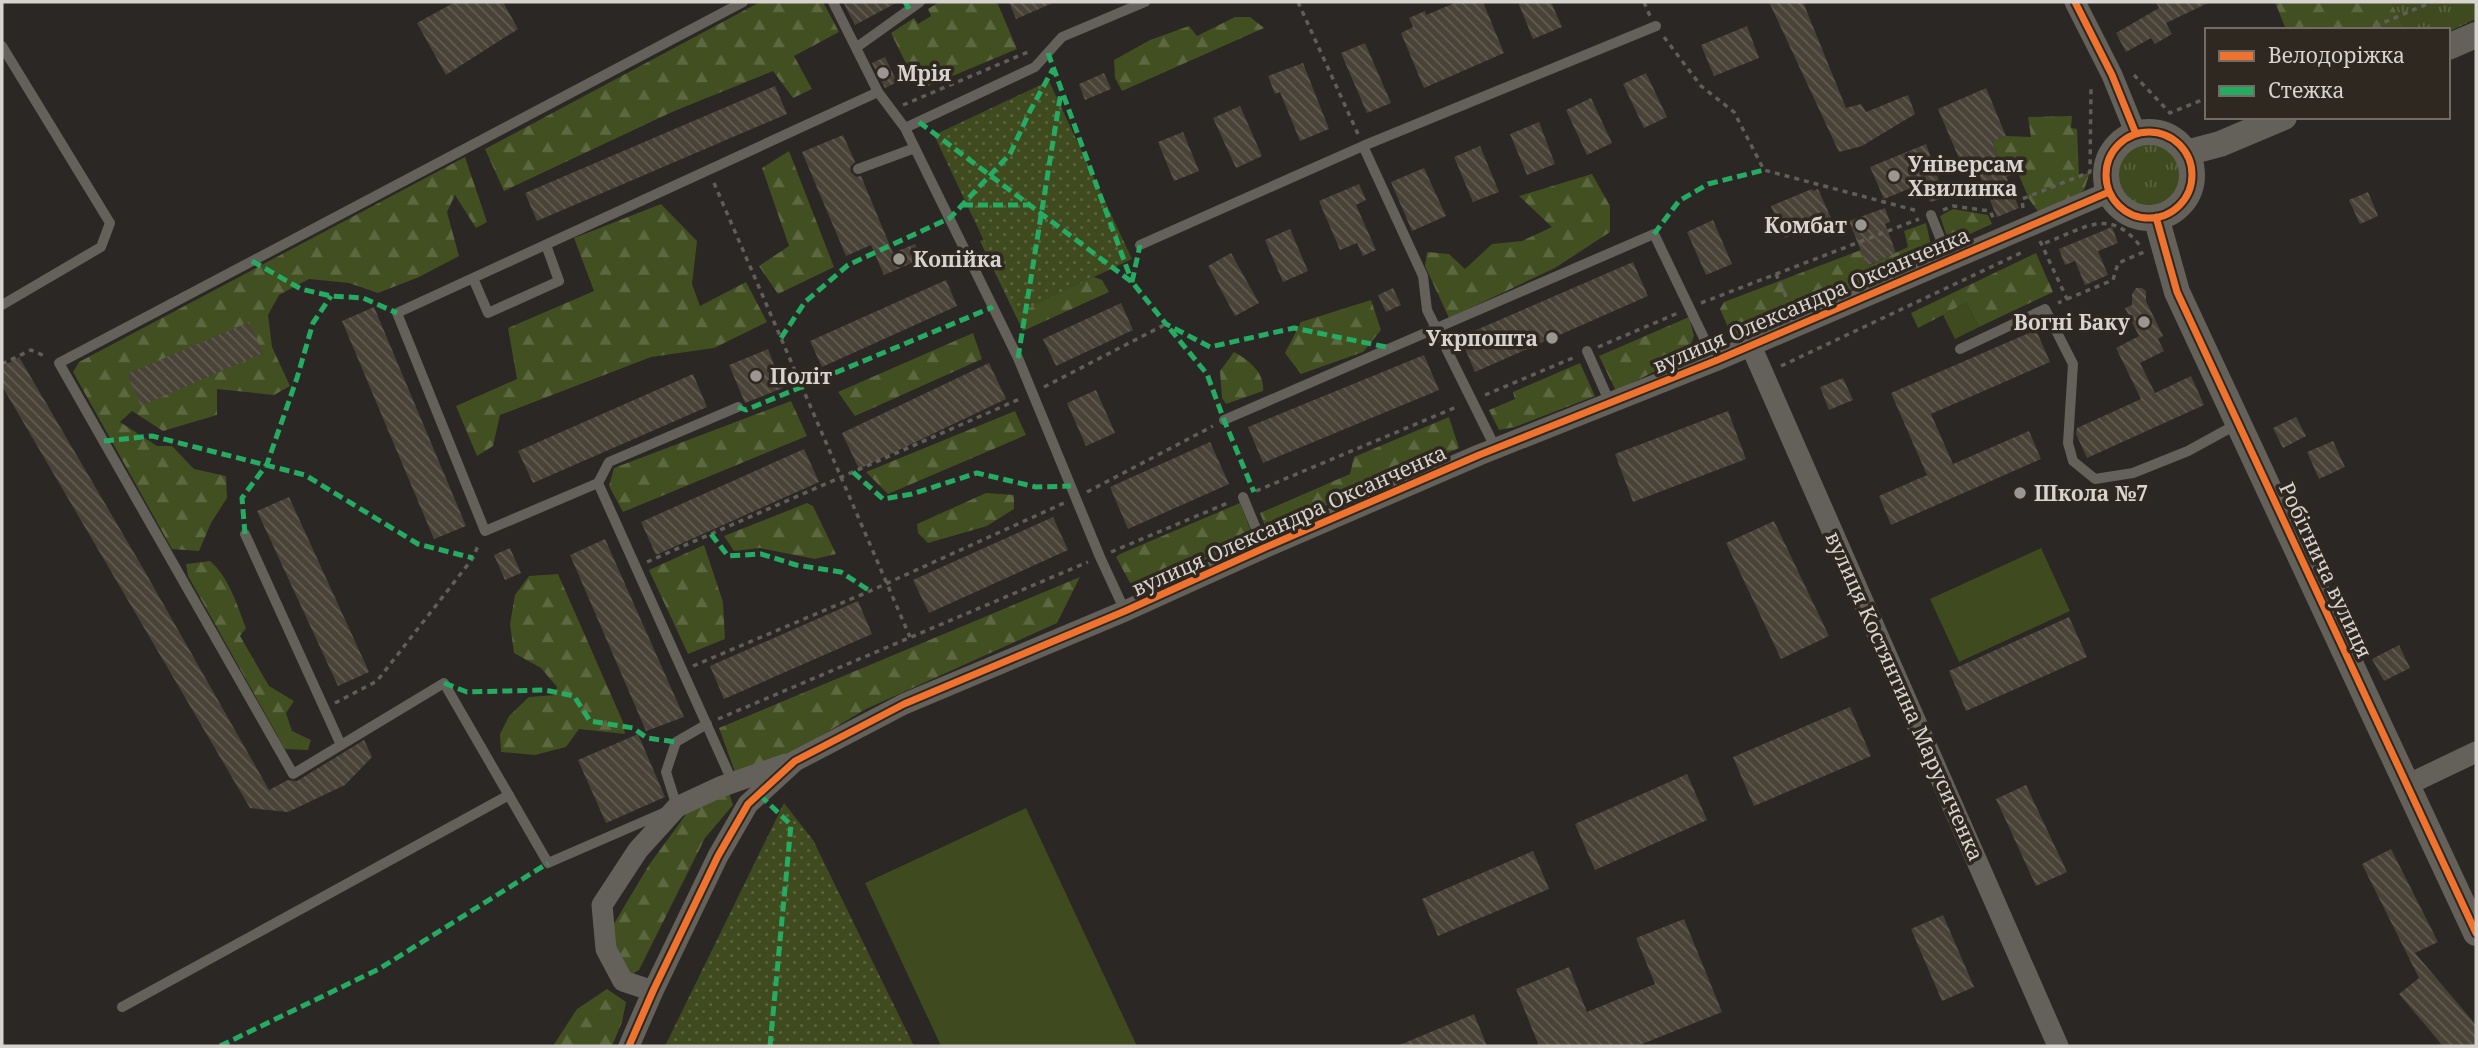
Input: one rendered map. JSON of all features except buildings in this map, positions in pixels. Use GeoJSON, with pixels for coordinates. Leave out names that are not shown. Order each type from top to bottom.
{"type":"FeatureCollection","features":[{"type":"Feature","properties":{"kind":"street"},"geometry":{"type":"LineString","coordinates":[[2075,2],[2112,75],[2136,134]]}},
{"type":"Feature","properties":{"kind":"street"},"geometry":{"type":"LineString","coordinates":[[2450,46],[2476,35]]}},
{"type":"Feature","properties":{"kind":"street"},"geometry":{"type":"LineString","coordinates":[[2186,153],[2220,144],[2279,119]]}},
{"type":"Feature","properties":{"kind":"street"},"geometry":{"type":"LineString","coordinates":[[2150,132],[2164,135],[2176,142],[2186,153],[2191,165],[2188,193],[2169,213],[2142,217],[2129,213],[2117,204],[2109,192],[2107,164],[2113,150],[2123,140],[2150,132]]}},
{"type":"Feature","properties":{"kind":"street","name":"вулиця Олександра Оксанченка"},"geometry":{"type":"LineString","coordinates":[[629,1046],[718,856],[748,804],[795,761],[904,704],[1125,611],[1264,548],[1496,449],[1751,346],[2109,192]]}},
{"type":"Feature","properties":{"kind":"street","name":"Робітнича вулиця"},"geometry":{"type":"LineString","coordinates":[[2156,217],[2177,292],[2476,933]]}},
{"type":"Feature","properties":{"kind":"street","name":"вулиця Костянтина Марусиченка"},"geometry":{"type":"LineString","coordinates":[[1751,346],[2058,1046]]}},
{"type":"Feature","properties":{"kind":"street"},"geometry":{"type":"LineString","coordinates":[[2407,785],[2476,752]]}},
{"type":"Feature","properties":{"kind":"street"},"geometry":{"type":"LineString","coordinates":[[653,991],[623,981],[607,949],[602,905],[638,850],[677,807],[795,761]]}},
{"type":"Feature","properties":{"kind":"lane"},"geometry":{"type":"LineString","coordinates":[[706,724],[676,742],[666,772],[677,807],[548,863],[444,683],[293,774],[59,363],[743,2]]}},
{"type":"Feature","properties":{"kind":"lane"},"geometry":{"type":"LineString","coordinates":[[833,2],[878,92],[905,128],[1018,358],[1125,611]]}},
{"type":"Feature","properties":{"kind":"lane"},"geometry":{"type":"LineString","coordinates":[[857,47],[920,2]]}},
{"type":"Feature","properties":{"kind":"lane"},"geometry":{"type":"LineString","coordinates":[[905,128],[1035,67],[1062,37],[1145,2]]}},
{"type":"Feature","properties":{"kind":"lane"},"geometry":{"type":"LineString","coordinates":[[1140,245],[1363,146],[1656,26]]}},
{"type":"Feature","properties":{"kind":"lane"},"geometry":{"type":"LineString","coordinates":[[2,46],[110,223],[102,247],[2,305]]}},
{"type":"Feature","properties":{"kind":"lane"},"geometry":{"type":"LineString","coordinates":[[738,407],[609,463],[598,483],[485,531],[397,313],[878,92]]}},
{"type":"Feature","properties":{"kind":"lane"},"geometry":{"type":"LineString","coordinates":[[1363,146],[1423,276],[1427,310],[1496,449]]}},
{"type":"Feature","properties":{"kind":"lane"},"geometry":{"type":"LineString","coordinates":[[858,169],[915,148]]}},
{"type":"Feature","properties":{"kind":"lane"},"geometry":{"type":"LineString","coordinates":[[1931,215],[1949,260]]}},
{"type":"Feature","properties":{"kind":"lane"},"geometry":{"type":"LineString","coordinates":[[1224,420],[1654,234],[1715,361]]}},
{"type":"Feature","properties":{"kind":"lane"},"geometry":{"type":"LineString","coordinates":[[473,278],[488,313],[559,281],[546,245]]}},
{"type":"Feature","properties":{"kind":"lane"},"geometry":{"type":"LineString","coordinates":[[1960,349],[2045,309],[2073,364],[2068,443],[2073,461],[2095,479],[2133,473],[2188,452],[2239,423]]}},
{"type":"Feature","properties":{"kind":"lane"},"geometry":{"type":"LineString","coordinates":[[1587,351],[1610,403]]}},
{"type":"Feature","properties":{"kind":"lane"},"geometry":{"type":"LineString","coordinates":[[598,483],[733,783]]}},
{"type":"Feature","properties":{"kind":"lane"},"geometry":{"type":"LineString","coordinates":[[1243,497],[1264,548]]}},
{"type":"Feature","properties":{"kind":"lane"},"geometry":{"type":"LineString","coordinates":[[245,534],[341,745]]}},
{"type":"Feature","properties":{"kind":"lane"},"geometry":{"type":"LineString","coordinates":[[122,1007],[509,795]]}},
{"type":"Feature","properties":{"kind":"path"},"geometry":{"type":"LineString","coordinates":[[1298,2],[1363,146]]}},
{"type":"Feature","properties":{"kind":"path"},"geometry":{"type":"LineString","coordinates":[[1644,2],[1656,26],[1701,86],[1734,112],[1764,170],[1931,215]]}},
{"type":"Feature","properties":{"kind":"path"},"geometry":{"type":"LineString","coordinates":[[2371,28],[2432,2]]}},
{"type":"Feature","properties":{"kind":"path"},"geometry":{"type":"LineString","coordinates":[[891,110],[1062,37]]}},
{"type":"Feature","properties":{"kind":"path"},"geometry":{"type":"LineString","coordinates":[[2127,68],[2170,113],[2205,99]]}},
{"type":"Feature","properties":{"kind":"path"},"geometry":{"type":"LineString","coordinates":[[2067,299],[2022,199],[2090,172],[2091,86]]}},
{"type":"Feature","properties":{"kind":"path"},"geometry":{"type":"LineString","coordinates":[[708,170],[910,638]]}},
{"type":"Feature","properties":{"kind":"path"},"geometry":{"type":"LineString","coordinates":[[706,724],[1690,308],[1953,206],[1990,211],[1995,221],[2005,217]]}},
{"type":"Feature","properties":{"kind":"path"},"geometry":{"type":"LineString","coordinates":[[2015,212],[2033,226],[2103,222],[2115,224],[2134,239],[2150,261]]}},
{"type":"Feature","properties":{"kind":"path"},"geometry":{"type":"LineString","coordinates":[[1763,373],[2029,250]]}},
{"type":"Feature","properties":{"kind":"path"},"geometry":{"type":"LineString","coordinates":[[2045,309],[2113,280],[2118,263],[2144,252]]}},
{"type":"Feature","properties":{"kind":"path"},"geometry":{"type":"LineString","coordinates":[[1884,319],[1887,324]]}},
{"type":"Feature","properties":{"kind":"path"},"geometry":{"type":"LineString","coordinates":[[635,567],[1033,393],[1166,324]]}},
{"type":"Feature","properties":{"kind":"path"},"geometry":{"type":"LineString","coordinates":[[2,364],[31,349],[59,363]]}},
{"type":"Feature","properties":{"kind":"path"},"geometry":{"type":"LineString","coordinates":[[682,671],[1076,498],[1224,420]]}},
{"type":"Feature","properties":{"kind":"path"},"geometry":{"type":"LineString","coordinates":[[324,708],[377,681],[473,558],[485,531]]}},
{"type":"Feature","properties":{"kind":"green space"},"geometry":{"type":"Polygon","coordinates":[[[760,2],[823,2],[839,32],[794,56],[812,89],[793,98],[773,71],[672,112],[504,191],[485,149],[760,2]]]}},
{"type":"Feature","properties":{"kind":"green space"},"geometry":{"type":"Polygon","coordinates":[[[939,2],[997,2],[1017,49],[919,90],[891,33],[914,18],[918,24],[931,16],[928,9],[939,2]]]}},
{"type":"Feature","properties":{"kind":"green space"},"geometry":{"type":"Polygon","coordinates":[[[2275,2],[2476,2],[2476,19],[2450,31],[2450,28],[2285,28],[2275,2]]]}},
{"type":"Feature","properties":{"kind":"green space"},"geometry":{"type":"Polygon","coordinates":[[[2275,2],[2391,2],[2403,28],[2286,28],[2275,2]]]}},
{"type":"Feature","properties":{"kind":"green space"},"geometry":{"type":"Polygon","coordinates":[[[1235,17],[1250,17],[1264,28],[1122,91],[1115,78],[1114,60],[1150,40],[1189,26],[1197,36],[1235,17]]]}},
{"type":"Feature","properties":{"kind":"green space"},"geometry":{"type":"Polygon","coordinates":[[[1049,81],[1132,259],[1018,313],[934,135],[1049,81]]]}},
{"type":"Feature","properties":{"kind":"green space"},"geometry":{"type":"Polygon","coordinates":[[[2072,116],[2071,128],[2077,129],[2079,176],[2090,172],[2084,190],[2077,196],[2039,213],[2029,199],[2018,173],[2006,177],[1992,142],[2006,136],[2031,137],[2028,117],[2072,116]]]}},
{"type":"Feature","properties":{"kind":"green space"},"geometry":{"type":"Polygon","coordinates":[[[2149,132],[2165,136],[2179,145],[2188,159],[2192,175],[2188,191],[2179,205],[2165,214],[2149,218],[2133,214],[2119,205],[2110,191],[2106,175],[2110,159],[2119,145],[2133,136],[2149,132]]]}},
{"type":"Feature","properties":{"kind":"green space"},"geometry":{"type":"Polygon","coordinates":[[[789,151],[834,267],[778,294],[759,266],[789,246],[762,168],[789,151]]]}},
{"type":"Feature","properties":{"kind":"green space"},"geometry":{"type":"Polygon","coordinates":[[[465,157],[487,222],[476,228],[455,195],[447,212],[459,256],[419,277],[378,293],[349,283],[309,279],[279,295],[268,315],[272,347],[290,386],[274,395],[217,389],[217,415],[163,431],[132,411],[120,422],[157,446],[172,446],[194,469],[226,476],[227,498],[211,523],[199,551],[172,549],[73,372],[79,362],[465,157]]]}},
{"type":"Feature","properties":{"kind":"green space"},"geometry":{"type":"Polygon","coordinates":[[[1592,174],[1610,206],[1610,232],[1555,268],[1449,318],[1425,266],[1427,252],[1449,254],[1465,269],[1492,244],[1522,241],[1552,227],[1519,196],[1592,174]]]}},
{"type":"Feature","properties":{"kind":"green space"},"geometry":{"type":"Polygon","coordinates":[[[661,204],[697,241],[692,284],[700,306],[746,282],[767,322],[714,348],[651,357],[500,415],[493,446],[477,456],[456,406],[517,379],[508,328],[594,291],[574,238],[661,204]]]}},
{"type":"Feature","properties":{"kind":"green space"},"geometry":{"type":"Polygon","coordinates":[[[1953,209],[1988,215],[1992,224],[1959,239],[1946,234],[1940,216],[1953,209]]]}},
{"type":"Feature","properties":{"kind":"green space"},"geometry":{"type":"Polygon","coordinates":[[[1926,223],[1933,254],[1734,341],[1720,309],[1724,302],[1861,250],[1868,266],[1908,247],[1904,231],[1926,223]]]}},
{"type":"Feature","properties":{"kind":"green space"},"geometry":{"type":"Polygon","coordinates":[[[988,238],[1102,280],[1109,292],[1023,331],[980,241],[988,238]]]}},
{"type":"Feature","properties":{"kind":"green space"},"geometry":{"type":"Polygon","coordinates":[[[2036,253],[2053,292],[1979,327],[1966,303],[1918,328],[1911,313],[2036,253]]]}},
{"type":"Feature","properties":{"kind":"green space"},"geometry":{"type":"Polygon","coordinates":[[[1371,300],[1381,330],[1363,352],[1301,374],[1285,353],[1301,322],[1371,300]]]}},
{"type":"Feature","properties":{"kind":"green space"},"geometry":{"type":"Polygon","coordinates":[[[1966,303],[1979,327],[1955,339],[1943,315],[1966,303]]]}},
{"type":"Feature","properties":{"kind":"green space"},"geometry":{"type":"Polygon","coordinates":[[[1689,317],[1694,336],[1687,355],[1616,391],[1599,356],[1689,317]]]}},
{"type":"Feature","properties":{"kind":"green space"},"geometry":{"type":"Polygon","coordinates":[[[973,333],[982,359],[855,416],[838,392],[973,333]]]}},
{"type":"Feature","properties":{"kind":"green space"},"geometry":{"type":"Polygon","coordinates":[[[1234,352],[1259,373],[1263,391],[1226,404],[1222,398],[1220,371],[1234,352]]]}},
{"type":"Feature","properties":{"kind":"green space"},"geometry":{"type":"Polygon","coordinates":[[[1580,363],[1595,396],[1515,427],[1499,430],[1489,410],[1515,399],[1513,392],[1580,363]]]}},
{"type":"Feature","properties":{"kind":"green space"},"geometry":{"type":"Polygon","coordinates":[[[791,401],[807,436],[623,512],[609,486],[614,468],[791,401]]]}},
{"type":"Feature","properties":{"kind":"green space"},"geometry":{"type":"Polygon","coordinates":[[[1015,411],[1026,435],[888,494],[866,472],[1015,411]]]}},
{"type":"Feature","properties":{"kind":"green space"},"geometry":{"type":"Polygon","coordinates":[[[1449,417],[1459,448],[1267,531],[1260,513],[1350,474],[1354,457],[1449,417]]]}},
{"type":"Feature","properties":{"kind":"green space"},"geometry":{"type":"Polygon","coordinates":[[[986,493],[1014,495],[1014,509],[987,526],[928,543],[918,533],[917,524],[986,493]]]}},
{"type":"Feature","properties":{"kind":"green space"},"geometry":{"type":"Polygon","coordinates":[[[807,503],[813,506],[836,554],[815,559],[760,548],[734,551],[724,536],[807,503]]]}},
{"type":"Feature","properties":{"kind":"green space"},"geometry":{"type":"Polygon","coordinates":[[[1240,503],[1254,539],[1134,590],[1116,557],[1240,503]]]}},
{"type":"Feature","properties":{"kind":"green space"},"geometry":{"type":"Polygon","coordinates":[[[704,545],[723,602],[725,639],[688,654],[649,570],[704,545]]]}},
{"type":"Feature","properties":{"kind":"green space"},"geometry":{"type":"Polygon","coordinates":[[[2041,548],[2070,611],[1959,662],[1930,599],[2041,548]]]}},
{"type":"Feature","properties":{"kind":"green space"},"geometry":{"type":"Polygon","coordinates":[[[210,561],[232,592],[246,628],[240,636],[269,686],[294,701],[286,713],[292,731],[311,740],[308,750],[285,749],[188,576],[186,564],[210,561]]]}},
{"type":"Feature","properties":{"kind":"green space"},"geometry":{"type":"Polygon","coordinates":[[[558,574],[623,722],[625,734],[579,729],[566,747],[535,755],[501,752],[500,734],[509,716],[529,697],[555,695],[557,687],[541,668],[514,653],[510,624],[515,595],[529,576],[558,574]]]}},
{"type":"Feature","properties":{"kind":"green space"},"geometry":{"type":"Polygon","coordinates":[[[1080,577],[1057,623],[866,709],[782,759],[735,772],[719,728],[1080,577]]]}},
{"type":"Feature","properties":{"kind":"green space"},"geometry":{"type":"Polygon","coordinates":[[[729,793],[733,805],[705,838],[639,970],[629,976],[614,948],[612,927],[649,865],[687,813],[729,793]]]}},
{"type":"Feature","properties":{"kind":"green space"},"geometry":{"type":"Polygon","coordinates":[[[784,803],[813,840],[914,1046],[665,1046],[784,803]]]}},
{"type":"Feature","properties":{"kind":"green space"},"geometry":{"type":"Polygon","coordinates":[[[1026,808],[1137,1046],[941,1046],[865,883],[1026,808]]]}},
{"type":"Feature","properties":{"kind":"green space"},"geometry":{"type":"Polygon","coordinates":[[[607,989],[626,1002],[622,1022],[612,1046],[553,1046],[577,1009],[607,989]]]}},
{"type":"Feature","properties":{"kind":"marked path"},"geometry":{"type":"LineString","coordinates":[[905,2],[909,9]]}},
{"type":"Feature","properties":{"kind":"marked path"},"geometry":{"type":"LineString","coordinates":[[1048,53],[1132,282]]}},
{"type":"Feature","properties":{"kind":"marked path"},"geometry":{"type":"LineString","coordinates":[[781,338],[805,302],[848,265],[950,218],[1010,154],[1053,69]]}},
{"type":"Feature","properties":{"kind":"marked path"},"geometry":{"type":"LineString","coordinates":[[1018,358],[1061,92]]}},
{"type":"Feature","properties":{"kind":"marked path"},"geometry":{"type":"LineString","coordinates":[[919,122],[1132,282],[1166,324],[1210,347],[1294,328],[1391,348]]}},
{"type":"Feature","properties":{"kind":"marked path"},"geometry":{"type":"LineString","coordinates":[[1654,234],[1679,201],[1708,184],[1764,170]]}},
{"type":"Feature","properties":{"kind":"marked path"},"geometry":{"type":"LineString","coordinates":[[963,205],[1029,205]]}},
{"type":"Feature","properties":{"kind":"marked path"},"geometry":{"type":"LineString","coordinates":[[1132,282],[1140,245]]}},
{"type":"Feature","properties":{"kind":"marked path"},"geometry":{"type":"LineString","coordinates":[[252,261],[301,289],[331,296],[363,298],[397,313]]}},
{"type":"Feature","properties":{"kind":"marked path"},"geometry":{"type":"LineString","coordinates":[[245,534],[242,498],[267,464],[313,323],[331,296]]}},
{"type":"Feature","properties":{"kind":"marked path"},"geometry":{"type":"LineString","coordinates":[[738,407],[746,410],[993,307]]}},
{"type":"Feature","properties":{"kind":"marked path"},"geometry":{"type":"LineString","coordinates":[[1170,329],[1207,374],[1254,492]]}},
{"type":"Feature","properties":{"kind":"marked path"},"geometry":{"type":"LineString","coordinates":[[104,441],[152,436],[305,475],[418,544],[473,558]]}},
{"type":"Feature","properties":{"kind":"marked path"},"geometry":{"type":"LineString","coordinates":[[853,472],[883,499],[912,494],[977,473],[1036,487],[1071,486]]}},
{"type":"Feature","properties":{"kind":"marked path"},"geometry":{"type":"LineString","coordinates":[[711,534],[728,556],[761,554],[796,565],[841,572],[870,591]]}},
{"type":"Feature","properties":{"kind":"marked path"},"geometry":{"type":"LineString","coordinates":[[444,683],[467,692],[545,690],[574,696],[590,721],[633,728],[647,738],[676,742]]}},
{"type":"Feature","properties":{"kind":"marked path"},"geometry":{"type":"LineString","coordinates":[[760,795],[791,825],[770,1046]]}},
{"type":"Feature","properties":{"kind":"marked path"},"geometry":{"type":"LineString","coordinates":[[220,1046],[379,969],[548,863]]}},
{"type":"Feature","properties":{"kind":"cycle path"},"geometry":{"type":"LineString","coordinates":[[2075,2],[2112,75],[2136,134]]}},
{"type":"Feature","properties":{"kind":"cycle path"},"geometry":{"type":"LineString","coordinates":[[2149,132],[2165,136],[2179,145],[2188,159],[2192,175],[2188,191],[2179,205],[2165,214],[2149,218],[2133,214],[2119,205],[2110,191],[2106,175],[2110,159],[2119,145],[2133,136],[2149,132]]}},
{"type":"Feature","properties":{"kind":"cycle path"},"geometry":{"type":"LineString","coordinates":[[629,1046],[718,856],[748,804],[795,761],[904,704],[1125,611],[1264,548],[1479,455],[1715,361],[2109,192]]}},
{"type":"Feature","properties":{"kind":"cycle path"},"geometry":{"type":"LineString","coordinates":[[2156,217],[2177,292],[2476,933]]}},
{"type":"Feature","properties":{"kind":"place","name":"Мрія"},"geometry":{"type":"Point","coordinates":[883,73]}},
{"type":"Feature","properties":{"kind":"place","name":"Універсам Хвилинка"},"geometry":{"type":"Point","coordinates":[1894,176]}},
{"type":"Feature","properties":{"kind":"place","name":"Комбат"},"geometry":{"type":"Point","coordinates":[1861,225]}},
{"type":"Feature","properties":{"kind":"place","name":"Копійка"},"geometry":{"type":"Point","coordinates":[899,259]}},
{"type":"Feature","properties":{"kind":"place","name":"Вогні Баку"},"geometry":{"type":"Point","coordinates":[2144,322]}},
{"type":"Feature","properties":{"kind":"place","name":"Укрпошта"},"geometry":{"type":"Point","coordinates":[1552,338]}},
{"type":"Feature","properties":{"kind":"place","name":"Політ"},"geometry":{"type":"Point","coordinates":[756,376]}},
{"type":"Feature","properties":{"kind":"place","name":"Школа №7"},"geometry":{"type":"Point","coordinates":[2020,493]}}]}
